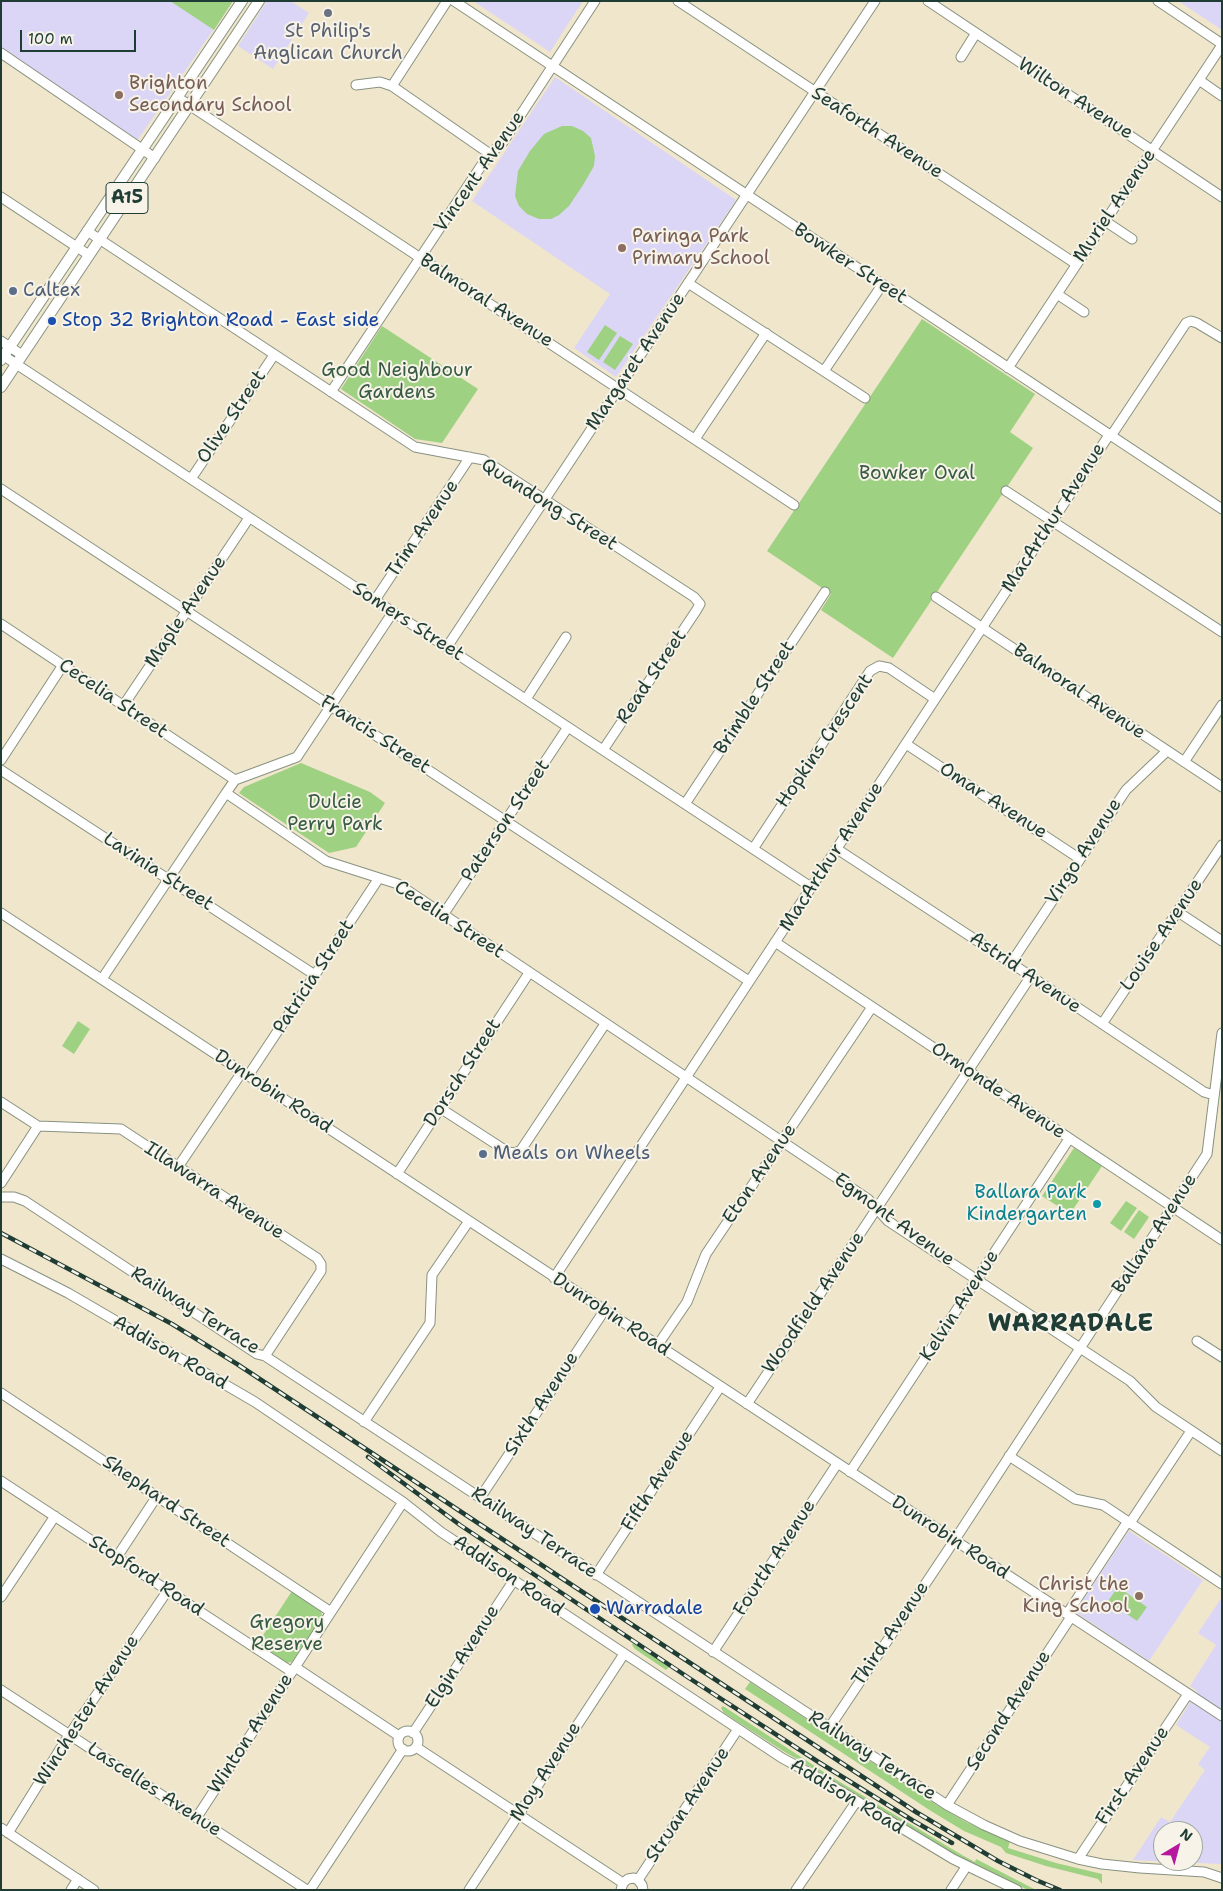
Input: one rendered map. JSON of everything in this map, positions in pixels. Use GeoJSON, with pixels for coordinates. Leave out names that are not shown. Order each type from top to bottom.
{"type":"FeatureCollection","features":[{"type":"Feature","properties":{"kind":"main road","name":"A15"},"geometry":{"type":"LineString","coordinates":[[3,358],[242,1]]}},
{"type":"Feature","properties":{"kind":"main road","name":"A15"},"geometry":{"type":"LineString","coordinates":[[1,386],[259,1]]}},
{"type":"Feature","properties":{"kind":"street"},"geometry":{"type":"LineString","coordinates":[[392,86],[447,1]]}},
{"type":"Feature","properties":{"kind":"street","name":"Bowker Street"},"geometry":{"type":"LineString","coordinates":[[454,1],[1110,436],[1222,508]]}},
{"type":"Feature","properties":{"kind":"street","name":"Vincent Avenue"},"geometry":{"type":"LineString","coordinates":[[331,392],[490,154],[503,142],[596,1]]}},
{"type":"Feature","properties":{"kind":"street","name":"Seaforth Avenue"},"geometry":{"type":"LineString","coordinates":[[678,1],[1076,264]]}},
{"type":"Feature","properties":{"kind":"street","name":"Margaret Avenue"},"geometry":{"type":"LineString","coordinates":[[446,647],[875,1]]}},
{"type":"Feature","properties":{"kind":"street","name":"Wilton Avenue"},"geometry":{"type":"LineString","coordinates":[[928,1],[1222,197]]}},
{"type":"Feature","properties":{"kind":"street"},"geometry":{"type":"LineString","coordinates":[[1158,1],[1222,44]]}},
{"type":"Feature","properties":{"kind":"street"},"geometry":{"type":"LineString","coordinates":[[961,57],[976,33]]}},
{"type":"Feature","properties":{"kind":"street","name":"Muriel Avenue"},"geometry":{"type":"LineString","coordinates":[[1008,368],[1222,44]]}},
{"type":"Feature","properties":{"kind":"street"},"geometry":{"type":"LineString","coordinates":[[1,53],[155,158]]}},
{"type":"Feature","properties":{"kind":"street"},"geometry":{"type":"LineString","coordinates":[[1199,80],[1222,96]]}},
{"type":"Feature","properties":{"kind":"street"},"geometry":{"type":"LineString","coordinates":[[356,85],[380,82],[392,86],[490,154]]}},
{"type":"Feature","properties":{"kind":"street","name":"Balmoral Avenue"},"geometry":{"type":"LineString","coordinates":[[177,97],[794,505]]}},
{"type":"Feature","properties":{"kind":"street"},"geometry":{"type":"LineString","coordinates":[[1,196],[89,255]]}},
{"type":"Feature","properties":{"kind":"street"},"geometry":{"type":"LineString","coordinates":[[1105,221],[1132,239]]}},
{"type":"Feature","properties":{"kind":"street","name":"Quandong Street"},"geometry":{"type":"LineString","coordinates":[[87,231],[415,447],[484,460],[694,597],[700,604]]}},
{"type":"Feature","properties":{"kind":"street"},"geometry":{"type":"LineString","coordinates":[[688,283],[865,398]]}},
{"type":"Feature","properties":{"kind":"street"},"geometry":{"type":"LineString","coordinates":[[824,371],[882,285]]}},
{"type":"Feature","properties":{"kind":"street"},"geometry":{"type":"LineString","coordinates":[[1057,294],[1084,312]]}},
{"type":"Feature","properties":{"kind":"street","name":"MacArthur Avenue"},"geometry":{"type":"LineString","coordinates":[[554,1278],[1052,522],[1186,323],[1197,322],[1222,338]]}},
{"type":"Feature","properties":{"kind":"street"},"geometry":{"type":"LineString","coordinates":[[695,439],[766,333]]}},
{"type":"Feature","properties":{"kind":"street"},"geometry":{"type":"LineString","coordinates":[[1,341],[22,355]]}},
{"type":"Feature","properties":{"kind":"street","name":"Olive Street"},"geometry":{"type":"LineString","coordinates":[[191,479],[274,355]]}},
{"type":"Feature","properties":{"kind":"street","name":"Somers Street"},"geometry":{"type":"LineString","coordinates":[[3,358],[16,364],[811,887]]}},
{"type":"Feature","properties":{"kind":"street","name":"Trim Avenue"},"geometry":{"type":"LineString","coordinates":[[375,600],[470,457]]}},
{"type":"Feature","properties":{"kind":"street","name":"Francis Street"},"geometry":{"type":"LineString","coordinates":[[1,489],[750,981]]}},
{"type":"Feature","properties":{"kind":"street"},"geometry":{"type":"LineString","coordinates":[[1006,491],[1222,632]]}},
{"type":"Feature","properties":{"kind":"street","name":"Maple Avenue"},"geometry":{"type":"LineString","coordinates":[[123,706],[250,518]]}},
{"type":"Feature","properties":{"kind":"street","name":"Brimble Street"},"geometry":{"type":"LineString","coordinates":[[685,804],[825,592]]}},
{"type":"Feature","properties":{"kind":"street","name":"Balmoral Avenue"},"geometry":{"type":"LineString","coordinates":[[936,597],[1222,787]]}},
{"type":"Feature","properties":{"kind":"street","name":"Read Street"},"geometry":{"type":"LineString","coordinates":[[603,750],[700,604]]}},
{"type":"Feature","properties":{"kind":"street"},"geometry":{"type":"LineString","coordinates":[[102,980],[235,780],[297,757],[393,612]]}},
{"type":"Feature","properties":{"kind":"street","name":"Cecelia Street"},"geometry":{"type":"LineString","coordinates":[[1,624],[235,780]]}},
{"type":"Feature","properties":{"kind":"street"},"geometry":{"type":"LineString","coordinates":[[526,699],[566,637]]}},
{"type":"Feature","properties":{"kind":"street"},"geometry":{"type":"LineString","coordinates":[[1,760],[63,665]]}},
{"type":"Feature","properties":{"kind":"street","name":"Hopkins Crescent"},"geometry":{"type":"LineString","coordinates":[[753,849],[870,670],[879,666],[889,668],[935,699]]}},
{"type":"Feature","properties":{"kind":"street"},"geometry":{"type":"LineString","coordinates":[[1184,762],[1222,705]]}},
{"type":"Feature","properties":{"kind":"street","name":"Paterson Street"},"geometry":{"type":"LineString","coordinates":[[443,915],[568,727]]}},
{"type":"Feature","properties":{"kind":"street","name":"Omar Avenue"},"geometry":{"type":"LineString","coordinates":[[906,744],[1080,859]]}},
{"type":"Feature","properties":{"kind":"street","name":"Virgo Avenue"},"geometry":{"type":"LineString","coordinates":[[1011,963],[1126,790],[1167,751]]}},
{"type":"Feature","properties":{"kind":"street","name":"Lavinia Street"},"geometry":{"type":"LineString","coordinates":[[1,770],[315,974]]}},
{"type":"Feature","properties":{"kind":"street","name":"Cecelia Street"},"geometry":{"type":"LineString","coordinates":[[226,793],[326,861],[398,884],[686,1078]]}},
{"type":"Feature","properties":{"kind":"street","name":"Louise Avenue"},"geometry":{"type":"LineString","coordinates":[[1102,1024],[1222,846]]}},
{"type":"Feature","properties":{"kind":"street","name":"Astrid Avenue"},"geometry":{"type":"LineString","coordinates":[[837,849],[1204,1092],[1214,1095]]}},
{"type":"Feature","properties":{"kind":"street","name":"Patricia Street"},"geometry":{"type":"LineString","coordinates":[[178,1167],[315,974],[378,878]]}},
{"type":"Feature","properties":{"kind":"street"},"geometry":{"type":"LineString","coordinates":[[1178,912],[1222,941]]}},
{"type":"Feature","properties":{"kind":"street","name":"Dunrobin Road"},"geometry":{"type":"LineString","coordinates":[[1,913],[1222,1716]]}},
{"type":"Feature","properties":{"kind":"street","name":"Ormonde Avenue"},"geometry":{"type":"LineString","coordinates":[[775,942],[1222,1240]]}},
{"type":"Feature","properties":{"kind":"street","name":"Dorsch Street"},"geometry":{"type":"LineString","coordinates":[[397,1174],[529,972]]}},
{"type":"Feature","properties":{"kind":"street","name":"Woodfield Avenue"},"geometry":{"type":"LineString","coordinates":[[746,1404],[1031,976]]}},
{"type":"Feature","properties":{"kind":"street","name":"Eton Avenue"},"geometry":{"type":"LineString","coordinates":[[657,1346],[687,1302],[706,1254],[872,1007]]}},
{"type":"Feature","properties":{"kind":"street"},"geometry":{"type":"LineString","coordinates":[[440,1108],[508,1152],[515,1153],[521,1150],[605,1024]]}},
{"type":"Feature","properties":{"kind":"street","name":"Ballara Avenue"},"geometry":{"type":"LineString","coordinates":[[954,1541],[1207,1154],[1222,1033]]}},
{"type":"Feature","properties":{"kind":"street","name":"Egmont Avenue"},"geometry":{"type":"LineString","coordinates":[[686,1078],[868,1199],[888,1221],[1137,1386],[1156,1407],[1222,1451]]}},
{"type":"Feature","properties":{"kind":"street"},"geometry":{"type":"LineString","coordinates":[[1,1102],[38,1126],[1,1183]]}},
{"type":"Feature","properties":{"kind":"street","name":"Illawarra Avenue"},"geometry":{"type":"LineString","coordinates":[[38,1126],[121,1129],[317,1258],[321,1264],[321,1271],[266,1356]]}},
{"type":"Feature","properties":{"kind":"street","name":"Kelvin Avenue"},"geometry":{"type":"LineString","coordinates":[[850,1472],[1069,1138]]}},
{"type":"Feature","properties":{"kind":"street","name":"Railway Terrace"},"geometry":{"type":"LineString","coordinates":[[1,1197],[14,1197],[25,1201],[257,1354],[266,1356],[947,1805],[984,1825],[1020,1841],[1078,1858],[1102,1864],[1204,1872],[1222,1878]]}},
{"type":"Feature","properties":{"kind":"street"},"geometry":{"type":"LineString","coordinates":[[364,1422],[430,1323],[432,1275],[468,1221]]}},
{"type":"Feature","properties":{"kind":"street","name":"Addison Road"},"geometry":{"type":"LineString","coordinates":[[1,1259],[68,1294],[254,1402],[403,1502],[441,1532],[738,1729],[966,1867],[1017,1890]]}},
{"type":"Feature","properties":{"kind":"street","name":"Sixth Avenue"},"geometry":{"type":"LineString","coordinates":[[480,1498],[604,1311]]}},
{"type":"Feature","properties":{"kind":"street"},"geometry":{"type":"LineString","coordinates":[[1197,1341],[1222,1357]]}},
{"type":"Feature","properties":{"kind":"street","name":"Fifth Avenue"},"geometry":{"type":"LineString","coordinates":[[596,1575],[720,1387]]}},
{"type":"Feature","properties":{"kind":"street","name":"Shephard Street"},"geometry":{"type":"LineString","coordinates":[[1,1393],[331,1612]]}},
{"type":"Feature","properties":{"kind":"street","name":"Second Avenue"},"geometry":{"type":"LineString","coordinates":[[947,1805],[1129,1522],[1191,1431]]}},
{"type":"Feature","properties":{"kind":"street"},"geometry":{"type":"LineString","coordinates":[[1009,1456],[1075,1498],[1103,1505],[1222,1584]]}},
{"type":"Feature","properties":{"kind":"street","name":"Fourth Avenue"},"geometry":{"type":"LineString","coordinates":[[713,1652],[837,1464]]}},
{"type":"Feature","properties":{"kind":"street","name":"Stopford Road"},"geometry":{"type":"LineString","coordinates":[[1,1481],[168,1590],[399,1736]]}},
{"type":"Feature","properties":{"kind":"street"},"geometry":{"type":"LineString","coordinates":[[117,1557],[157,1496]]}},
{"type":"Feature","properties":{"kind":"street","name":"Winton Avenue"},"geometry":{"type":"LineString","coordinates":[[197,1817],[403,1502]]}},
{"type":"Feature","properties":{"kind":"street"},"geometry":{"type":"LineString","coordinates":[[1,1597],[55,1516]]}},
{"type":"Feature","properties":{"kind":"street","name":"Third Avenue"},"geometry":{"type":"LineString","coordinates":[[829,1728],[954,1541]]}},
{"type":"Feature","properties":{"kind":"street","name":"Elgin Avenue"},"geometry":{"type":"LineString","coordinates":[[413,1733],[514,1580]]}},
{"type":"Feature","properties":{"kind":"street","name":"Winchester Avenue"},"geometry":{"type":"LineString","coordinates":[[5,1831],[168,1590]]}},
{"type":"Feature","properties":{"kind":"street","name":"Moy Avenue"},"geometry":{"type":"LineString","coordinates":[[469,1890],[624,1654]]}},
{"type":"Feature","properties":{"kind":"street","name":"Lascelles Avenue"},"geometry":{"type":"LineString","coordinates":[[1,1690],[308,1890]]}},
{"type":"Feature","properties":{"kind":"street","name":"First Avenue"},"geometry":{"type":"LineString","coordinates":[[1078,1858],[1188,1694]]}},
{"type":"Feature","properties":{"kind":"street","name":"Struan Avenue"},"geometry":{"type":"LineString","coordinates":[[638,1880],[738,1729]]}},
{"type":"Feature","properties":{"kind":"street"},"geometry":{"type":"LineString","coordinates":[[407,1731],[413,1733],[418,1741],[416,1747],[411,1750],[402,1749],[398,1742],[399,1736],[407,1731]]}},
{"type":"Feature","properties":{"kind":"street"},"geometry":{"type":"LineString","coordinates":[[416,1747],[518,1814],[622,1886],[628,1879],[638,1880],[643,1890]]}},
{"type":"Feature","properties":{"kind":"street"},"geometry":{"type":"LineString","coordinates":[[308,1890],[402,1749]]}},
{"type":"Feature","properties":{"kind":"street"},"geometry":{"type":"LineString","coordinates":[[796,1890],[856,1802]]}},
{"type":"Feature","properties":{"kind":"street"},"geometry":{"type":"LineString","coordinates":[[5,1831],[94,1890]]}},
{"type":"Feature","properties":{"kind":"street"},"geometry":{"type":"LineString","coordinates":[[951,1890],[966,1867]]}},
{"type":"Feature","properties":{"kind":"street"},"geometry":{"type":"LineString","coordinates":[[71,1890],[78,1879]]}},
{"type":"Feature","properties":{"kind":"shaded area","name":"Brighton Secondary School"},"geometry":{"type":"Polygon","coordinates":[[[1,1],[233,1],[137,141],[1,49],[1,1]]]}},
{"type":"Feature","properties":{"kind":"shaded area"},"geometry":{"type":"Polygon","coordinates":[[[267,1],[291,1],[309,13],[273,69],[238,46],[267,1]]]}},
{"type":"Feature","properties":{"kind":"shaded area"},"geometry":{"type":"Polygon","coordinates":[[[473,1],[583,1],[550,52],[473,1]]]}},
{"type":"Feature","properties":{"kind":"shaded area"},"geometry":{"type":"Polygon","coordinates":[[[1178,1],[1222,1],[1222,30],[1178,1]]]}},
{"type":"Feature","properties":{"kind":"shaded area","name":"Paringa Park Primary School"},"geometry":{"type":"Polygon","coordinates":[[[555,77],[736,200],[616,377],[574,348],[610,294],[472,201],[555,77]]]}},
{"type":"Feature","properties":{"kind":"shaded area","name":"Christ the King School"},"geometry":{"type":"Polygon","coordinates":[[[1129,1531],[1203,1580],[1149,1661],[1075,1612],[1129,1531]]]}},
{"type":"Feature","properties":{"kind":"shaded area"},"geometry":{"type":"Polygon","coordinates":[[[1222,1597],[1222,1862],[1220,1864],[1203,1863],[1203,1821],[1171,1821],[1205,1770],[1198,1764],[1210,1747],[1176,1725],[1197,1691],[1190,1686],[1216,1645],[1198,1633],[1222,1597]]]}},
{"type":"Feature","properties":{"kind":"shaded area"},"geometry":{"type":"Polygon","coordinates":[[[1161,1817],[1168,1821],[1158,1821],[1161,1817]]]}},
{"type":"Feature","properties":{"kind":"shaded area"},"geometry":{"type":"Polygon","coordinates":[[[1153,1829],[1153,1861],[1133,1860],[1153,1829]]]}},
{"type":"Feature","properties":{"kind":"green space"},"geometry":{"type":"Polygon","coordinates":[[[170,1],[233,1],[214,30],[170,1]]]}},
{"type":"Feature","properties":{"kind":"green space"},"geometry":{"type":"Polygon","coordinates":[[[562,126],[572,126],[583,131],[591,138],[595,156],[594,166],[569,206],[551,219],[539,219],[527,214],[519,206],[515,196],[518,171],[530,151],[544,134],[562,126]]]}},
{"type":"Feature","properties":{"kind":"green space","name":"Bowker Oval"},"geometry":{"type":"Polygon","coordinates":[[[922,319],[1035,394],[1010,432],[1033,448],[893,658],[821,610],[831,594],[767,551],[922,319]]]}},
{"type":"Feature","properties":{"kind":"green space"},"geometry":{"type":"Polygon","coordinates":[[[605,325],[617,333],[599,360],[587,352],[605,325]]]}},
{"type":"Feature","properties":{"kind":"green space","name":"Good Neighbour Gardens"},"geometry":{"type":"Polygon","coordinates":[[[382,326],[478,389],[442,443],[415,439],[341,389],[382,326]]]}},
{"type":"Feature","properties":{"kind":"green space"},"geometry":{"type":"Polygon","coordinates":[[[620,336],[633,344],[615,370],[603,362],[620,336]]]}},
{"type":"Feature","properties":{"kind":"green space","name":"Dulcie Perry Park"},"geometry":{"type":"Polygon","coordinates":[[[301,763],[370,792],[385,803],[356,847],[329,853],[239,793],[244,787],[301,763]]]}},
{"type":"Feature","properties":{"kind":"green space"},"geometry":{"type":"Polygon","coordinates":[[[78,1021],[90,1029],[74,1054],[62,1046],[78,1021]]]}},
{"type":"Feature","properties":{"kind":"green space"},"geometry":{"type":"Polygon","coordinates":[[[1074,1148],[1102,1166],[1070,1214],[1042,1196],[1074,1148]]]}},
{"type":"Feature","properties":{"kind":"green space"},"geometry":{"type":"Polygon","coordinates":[[[1126,1201],[1137,1208],[1121,1231],[1110,1223],[1126,1201]]]}},
{"type":"Feature","properties":{"kind":"green space"},"geometry":{"type":"Polygon","coordinates":[[[1139,1210],[1149,1217],[1134,1239],[1124,1232],[1139,1210]]]}},
{"type":"Feature","properties":{"kind":"green space"},"geometry":{"type":"Polygon","coordinates":[[[1118,1587],[1147,1607],[1137,1621],[1108,1601],[1118,1587]]]}},
{"type":"Feature","properties":{"kind":"green space","name":"Gregory Reserve"},"geometry":{"type":"Polygon","coordinates":[[[292,1591],[321,1610],[322,1617],[292,1662],[286,1663],[258,1643],[292,1591]]]}},
{"type":"Feature","properties":{"kind":"green space"},"geometry":{"type":"Polygon","coordinates":[[[633,1643],[669,1667],[666,1670],[635,1649],[632,1645],[633,1643]]]}},
{"type":"Feature","properties":{"kind":"green space"},"geometry":{"type":"Polygon","coordinates":[[[750,1682],[937,1805],[968,1823],[1010,1841],[1008,1848],[1056,1863],[1102,1874],[1102,1884],[1098,1879],[1046,1866],[1006,1853],[1001,1847],[964,1831],[745,1689],[750,1682]]]}},
{"type":"Feature","properties":{"kind":"green space"},"geometry":{"type":"Polygon","coordinates":[[[723,1706],[830,1776],[962,1855],[975,1862],[976,1859],[1036,1890],[1028,1890],[949,1852],[724,1713],[721,1708],[723,1706]]]}},
{"type":"Feature","properties":{"kind":"railway"},"geometry":{"type":"LineString","coordinates":[[1,1233],[172,1324],[237,1364],[916,1812],[998,1861],[1060,1890]]}},
{"type":"Feature","properties":{"kind":"railway"},"geometry":{"type":"LineString","coordinates":[[368,1457],[460,1525],[689,1678],[820,1763],[952,1843]]}},
{"type":"Feature","properties":{"kind":"place","name":"St Philip's Anglican Church"},"geometry":{"type":"Point","coordinates":[328,13]}},
{"type":"Feature","properties":{"kind":"place","name":"Brighton Secondary School"},"geometry":{"type":"Point","coordinates":[119,95]}},
{"type":"Feature","properties":{"kind":"place","name":"Paringa Park Primary School"},"geometry":{"type":"Point","coordinates":[622,248]}},
{"type":"Feature","properties":{"kind":"place","name":"Caltex"},"geometry":{"type":"Point","coordinates":[13,291]}},
{"type":"Feature","properties":{"kind":"place","name":"Stop 32 Brighton Road - East side"},"geometry":{"type":"Point","coordinates":[52,321]}},
{"type":"Feature","properties":{"kind":"place","name":"Meals on Wheels"},"geometry":{"type":"Point","coordinates":[483,1154]}},
{"type":"Feature","properties":{"kind":"place","name":"Ballara Park Kindergarten"},"geometry":{"type":"Point","coordinates":[1097,1204]}},
{"type":"Feature","properties":{"kind":"place","name":"Christ the King School"},"geometry":{"type":"Point","coordinates":[1139,1596]}},
{"type":"Feature","properties":{"kind":"place","name":"Warradale"},"geometry":{"type":"Point","coordinates":[595,1609]}},
{"type":"Feature","properties":{"kind":"district","name":"WARRADALE"},"geometry":{"type":"Point","coordinates":[1071,1325]}}]}
